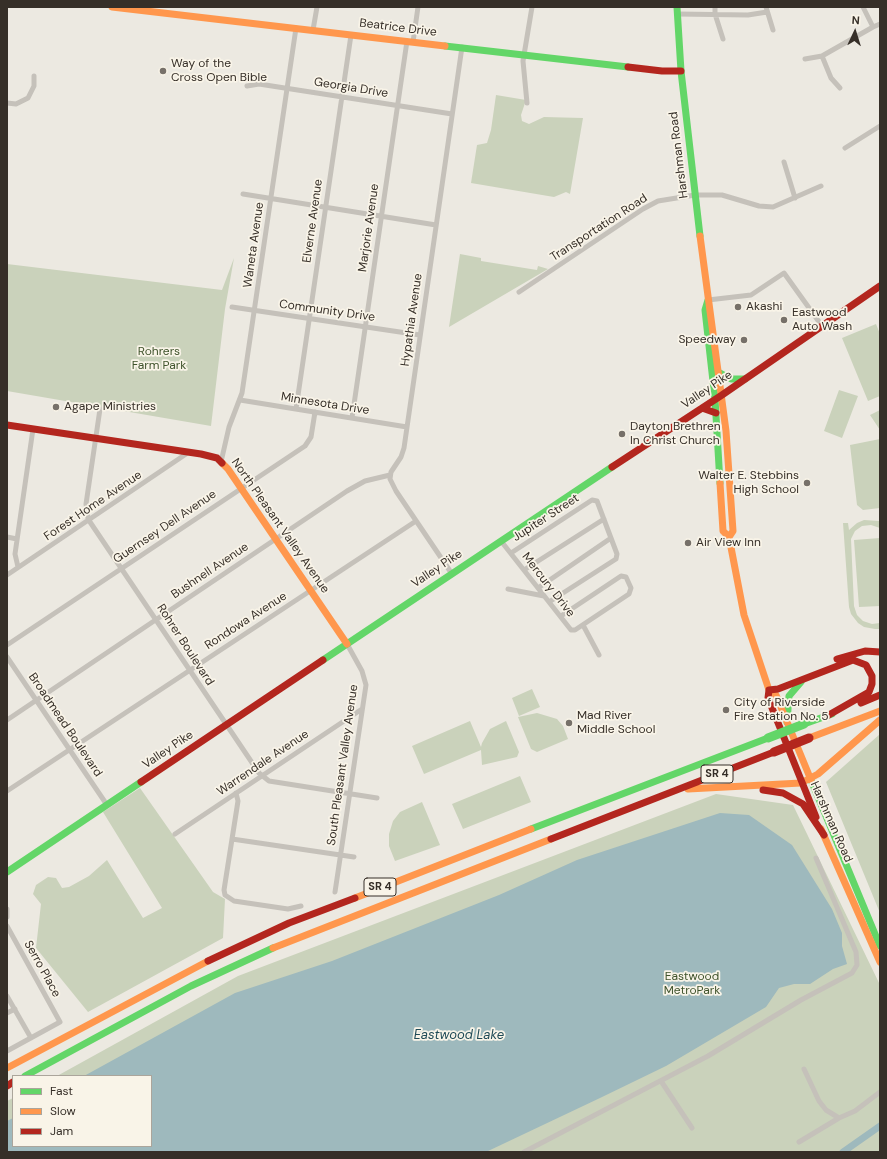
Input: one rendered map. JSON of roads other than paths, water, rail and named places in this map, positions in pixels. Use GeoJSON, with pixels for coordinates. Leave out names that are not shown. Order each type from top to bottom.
{"type":"FeatureCollection","features":[{"type":"Feature","properties":{"kind":"main road","name":"Beatrice Drive"},"geometry":{"type":"LineString","coordinates":[[112,7],[160,10],[350,35],[662,71],[680,71]]}},
{"type":"Feature","properties":{"kind":"main road","name":"Harshman Road"},"geometry":{"type":"LineString","coordinates":[[677,10],[680,71],[708,300],[711,308],[720,372],[719,397],[716,413],[723,531],[729,537],[744,615],[769,690],[768,698],[801,783],[880,962]]}},
{"type":"Feature","properties":{"kind":"main road","name":"Valley Pike"},"geometry":{"type":"LineString","coordinates":[[7,872],[719,397],[880,286]]}},
{"type":"Feature","properties":{"kind":"main road","name":"Harshman Road"},"geometry":{"type":"LineString","coordinates":[[708,300],[705,310],[719,397],[733,531],[729,537]]}},
{"type":"Feature","properties":{"kind":"main road"},"geometry":{"type":"LineString","coordinates":[[720,372],[731,379],[745,379]]}},
{"type":"Feature","properties":{"kind":"main road"},"geometry":{"type":"LineString","coordinates":[[702,408],[716,413]]}},
{"type":"Feature","properties":{"kind":"main road","name":"North Pleasant Valley Avenue"},"geometry":{"type":"LineString","coordinates":[[7,425],[189,452],[210,456],[221,462],[347,644]]}},
{"type":"Feature","properties":{"kind":"main road"},"geometry":{"type":"LineString","coordinates":[[769,690],[776,683],[849,654],[865,651],[880,652]]}},
{"type":"Feature","properties":{"kind":"main road"},"geometry":{"type":"LineString","coordinates":[[769,690],[778,689],[810,675],[854,660],[866,665],[870,670],[872,684],[869,692],[863,697],[827,716]]}},
{"type":"Feature","properties":{"kind":"main road"},"geometry":{"type":"LineString","coordinates":[[787,722],[787,704],[789,696],[799,684],[810,675]]}},
{"type":"Feature","properties":{"kind":"main road","name":"Harshman Road"},"geometry":{"type":"LineString","coordinates":[[769,690],[776,695],[880,946]]}},
{"type":"Feature","properties":{"kind":"main road","name":"SR 4"},"geometry":{"type":"LineString","coordinates":[[7,1068],[194,967],[289,923],[880,695]]}},
{"type":"Feature","properties":{"kind":"main road","name":"SR 4"},"geometry":{"type":"LineString","coordinates":[[27,1075],[191,986],[291,939],[880,711]]}},
{"type":"Feature","properties":{"kind":"main road"},"geometry":{"type":"LineString","coordinates":[[660,796],[698,788],[801,783],[811,780],[880,720]]}},
{"type":"Feature","properties":{"kind":"main road"},"geometry":{"type":"LineString","coordinates":[[732,787],[771,790],[795,798],[809,811],[824,835]]}},
{"type":"Feature","properties":{"kind":"street"},"geometry":{"type":"LineString","coordinates":[[313,30],[317,7]]}},
{"type":"Feature","properties":{"kind":"street","name":"Marjorie Avenue"},"geometry":{"type":"LineString","coordinates":[[352,418],[397,105],[418,7]]}},
{"type":"Feature","properties":{"kind":"street"},"geometry":{"type":"LineString","coordinates":[[527,103],[523,66],[532,7]]}},
{"type":"Feature","properties":{"kind":"street"},"geometry":{"type":"LineString","coordinates":[[715,7],[715,14],[723,39]]}},
{"type":"Feature","properties":{"kind":"street"},"geometry":{"type":"LineString","coordinates":[[863,7],[873,27]]}},
{"type":"Feature","properties":{"kind":"street"},"geometry":{"type":"LineString","coordinates":[[677,10],[715,14],[748,15],[767,10],[773,30]]}},
{"type":"Feature","properties":{"kind":"street"},"geometry":{"type":"LineString","coordinates":[[805,59],[822,56],[880,24]]}},
{"type":"Feature","properties":{"kind":"street","name":"Waneta Avenue"},"geometry":{"type":"LineString","coordinates":[[221,462],[229,427],[240,400],[296,28]]}},
{"type":"Feature","properties":{"kind":"street","name":"Elverne Avenue"},"geometry":{"type":"LineString","coordinates":[[296,409],[350,35]]}},
{"type":"Feature","properties":{"kind":"street","name":"Hypathia Avenue"},"geometry":{"type":"LineString","coordinates":[[390,475],[403,452],[462,48]]}},
{"type":"Feature","properties":{"kind":"street"},"geometry":{"type":"LineString","coordinates":[[822,56],[831,78],[840,88]]}},
{"type":"Feature","properties":{"kind":"street"},"geometry":{"type":"LineString","coordinates":[[7,103],[20,103],[28,98],[34,86],[34,76]]}},
{"type":"Feature","properties":{"kind":"street","name":"Georgia Drive"},"geometry":{"type":"LineString","coordinates":[[247,86],[259,84],[452,114]]}},
{"type":"Feature","properties":{"kind":"street"},"geometry":{"type":"LineString","coordinates":[[845,148],[880,126]]}},
{"type":"Feature","properties":{"kind":"street"},"geometry":{"type":"LineString","coordinates":[[784,162],[795,198]]}},
{"type":"Feature","properties":{"kind":"street","name":"Transportation Road"},"geometry":{"type":"LineString","coordinates":[[519,292],[643,209],[666,199],[695,195],[722,195],[759,206],[773,207],[821,186]]}},
{"type":"Feature","properties":{"kind":"street"},"geometry":{"type":"LineString","coordinates":[[243,194],[270,200],[436,225]]}},
{"type":"Feature","properties":{"kind":"street"},"geometry":{"type":"LineString","coordinates":[[708,300],[751,295],[784,273],[822,326]]}},
{"type":"Feature","properties":{"kind":"street","name":"Community Drive"},"geometry":{"type":"LineString","coordinates":[[232,307],[420,335]]}},
{"type":"Feature","properties":{"kind":"street","name":"Minnesota Drive"},"geometry":{"type":"LineString","coordinates":[[240,400],[407,427]]}},
{"type":"Feature","properties":{"kind":"street","name":"Rohrer Boulevard"},"geometry":{"type":"LineString","coordinates":[[100,409],[86,504],[89,521],[190,670],[225,726],[261,777]]}},
{"type":"Feature","properties":{"kind":"street","name":"Guernsey Dell Avenue"},"geometry":{"type":"LineString","coordinates":[[7,645],[308,443],[311,437],[315,412]]}},
{"type":"Feature","properties":{"kind":"street"},"geometry":{"type":"LineString","coordinates":[[18,567],[16,559],[17,539],[33,429]]}},
{"type":"Feature","properties":{"kind":"street","name":"Forest Home Avenue"},"geometry":{"type":"LineString","coordinates":[[7,575],[189,452]]}},
{"type":"Feature","properties":{"kind":"street"},"geometry":{"type":"LineString","coordinates":[[390,475],[390,482],[452,574]]}},
{"type":"Feature","properties":{"kind":"street","name":"Bushnell Avenue"},"geometry":{"type":"LineString","coordinates":[[7,720],[356,486],[370,480],[390,475]]}},
{"type":"Feature","properties":{"kind":"street","name":"Jupiter Street"},"geometry":{"type":"LineString","coordinates":[[511,553],[592,500],[597,501],[604,519]]}},
{"type":"Feature","properties":{"kind":"street"},"geometry":{"type":"LineString","coordinates":[[524,570],[604,519],[617,556],[615,560],[549,602]]}},
{"type":"Feature","properties":{"kind":"street","name":"Rondowa Avenue"},"geometry":{"type":"LineString","coordinates":[[7,791],[416,521]]}},
{"type":"Feature","properties":{"kind":"street"},"geometry":{"type":"LineString","coordinates":[[7,537],[17,539]]}},
{"type":"Feature","properties":{"kind":"street"},"geometry":{"type":"LineString","coordinates":[[538,588],[611,538]]}},
{"type":"Feature","properties":{"kind":"street","name":"Mercury Drive"},"geometry":{"type":"LineString","coordinates":[[501,541],[571,630],[575,630],[583,625]]}},
{"type":"Feature","properties":{"kind":"street"},"geometry":{"type":"LineString","coordinates":[[561,616],[621,576],[626,577],[631,588],[629,594],[583,625],[598,655]]}},
{"type":"Feature","properties":{"kind":"street"},"geometry":{"type":"LineString","coordinates":[[508,589],[544,596]]}},
{"type":"Feature","properties":{"kind":"street","name":"South Pleasant Valley Avenue"},"geometry":{"type":"LineString","coordinates":[[335,892],[362,709],[365,679],[362,670],[347,644]]}},
{"type":"Feature","properties":{"kind":"street","name":"Broadmead Boulevard"},"geometry":{"type":"LineString","coordinates":[[7,657],[107,805]]}},
{"type":"Feature","properties":{"kind":"street","name":"Warrendale Avenue"},"geometry":{"type":"LineString","coordinates":[[175,834],[362,709]]}},
{"type":"Feature","properties":{"kind":"street"},"geometry":{"type":"LineString","coordinates":[[261,777],[281,784],[376,798]]}},
{"type":"Feature","properties":{"kind":"street"},"geometry":{"type":"LineString","coordinates":[[236,793],[238,801],[224,890],[227,898],[234,901],[288,909],[301,906]]}},
{"type":"Feature","properties":{"kind":"street"},"geometry":{"type":"LineString","coordinates":[[232,839],[354,857]]}},
{"type":"Feature","properties":{"kind":"street"},"geometry":{"type":"LineString","coordinates":[[524,1152],[708,1056],[801,1000],[844,978],[854,970],[857,962],[853,942],[816,858]]}},
{"type":"Feature","properties":{"kind":"street"},"geometry":{"type":"LineString","coordinates":[[7,909],[7,917]]}},
{"type":"Feature","properties":{"kind":"street","name":"Serro Place"},"geometry":{"type":"LineString","coordinates":[[7,926],[60,1022],[32,1038]]}},
{"type":"Feature","properties":{"kind":"street"},"geometry":{"type":"LineString","coordinates":[[7,996],[32,1038],[7,1051]]}},
{"type":"Feature","properties":{"kind":"street"},"geometry":{"type":"LineString","coordinates":[[7,1013],[15,1009]]}},
{"type":"Feature","properties":{"kind":"street"},"geometry":{"type":"LineString","coordinates":[[804,1069],[819,1101],[826,1110],[839,1118]]}},
{"type":"Feature","properties":{"kind":"street"},"geometry":{"type":"LineString","coordinates":[[661,1081],[692,1128]]}},
{"type":"Feature","properties":{"kind":"street"},"geometry":{"type":"LineString","coordinates":[[799,1142],[839,1118],[855,1111],[880,1092]]}},
{"type":"Feature","properties":{"kind":"water","name":"Eastwood Lake"},"geometry":{"type":"Polygon","coordinates":[[[720,813],[749,815],[792,845],[832,909],[842,933],[842,946],[847,964],[833,969],[810,984],[794,984],[779,988],[766,1007],[666,1066],[486,1152],[7,1152],[7,1121],[12,1118],[12,1147],[152,1147],[152,1075],[86,1075],[235,993],[332,961],[499,895],[577,860],[720,813]]]}},
{"type":"Feature","properties":{"kind":"waterway"},"geometry":{"type":"LineString","coordinates":[[843,1152],[880,1126]]}},
{"type":"Feature","properties":{"kind":"place","name":"Way of the Cross Open Bible"},"geometry":{"type":"Point","coordinates":[163,71]}},
{"type":"Feature","properties":{"kind":"place","name":"Akashi"},"geometry":{"type":"Point","coordinates":[738,307]}},
{"type":"Feature","properties":{"kind":"place","name":"Eastwood Auto Wash"},"geometry":{"type":"Point","coordinates":[784,320]}},
{"type":"Feature","properties":{"kind":"place","name":"Speedway"},"geometry":{"type":"Point","coordinates":[744,340]}},
{"type":"Feature","properties":{"kind":"place","name":"Agape Ministries"},"geometry":{"type":"Point","coordinates":[56,407]}},
{"type":"Feature","properties":{"kind":"place","name":"Dayton Brethren In Christ Church"},"geometry":{"type":"Point","coordinates":[622,434]}},
{"type":"Feature","properties":{"kind":"place","name":"Walter E. Stebbins High School"},"geometry":{"type":"Point","coordinates":[807,483]}},
{"type":"Feature","properties":{"kind":"place","name":"Air View Inn"},"geometry":{"type":"Point","coordinates":[688,543]}},
{"type":"Feature","properties":{"kind":"place","name":"City of Riverside Fire Station No. 5"},"geometry":{"type":"Point","coordinates":[726,710]}},
{"type":"Feature","properties":{"kind":"place","name":"Mad River Middle School"},"geometry":{"type":"Point","coordinates":[569,723]}},
{"type":"Feature","properties":{"kind":"park label","name":"Rohrers Farm Park"},"geometry":{"type":"Point","coordinates":[159,359]}},
{"type":"Feature","properties":{"kind":"park label","name":"Eastwood MetroPark"},"geometry":{"type":"Point","coordinates":[692,984]}}]}
